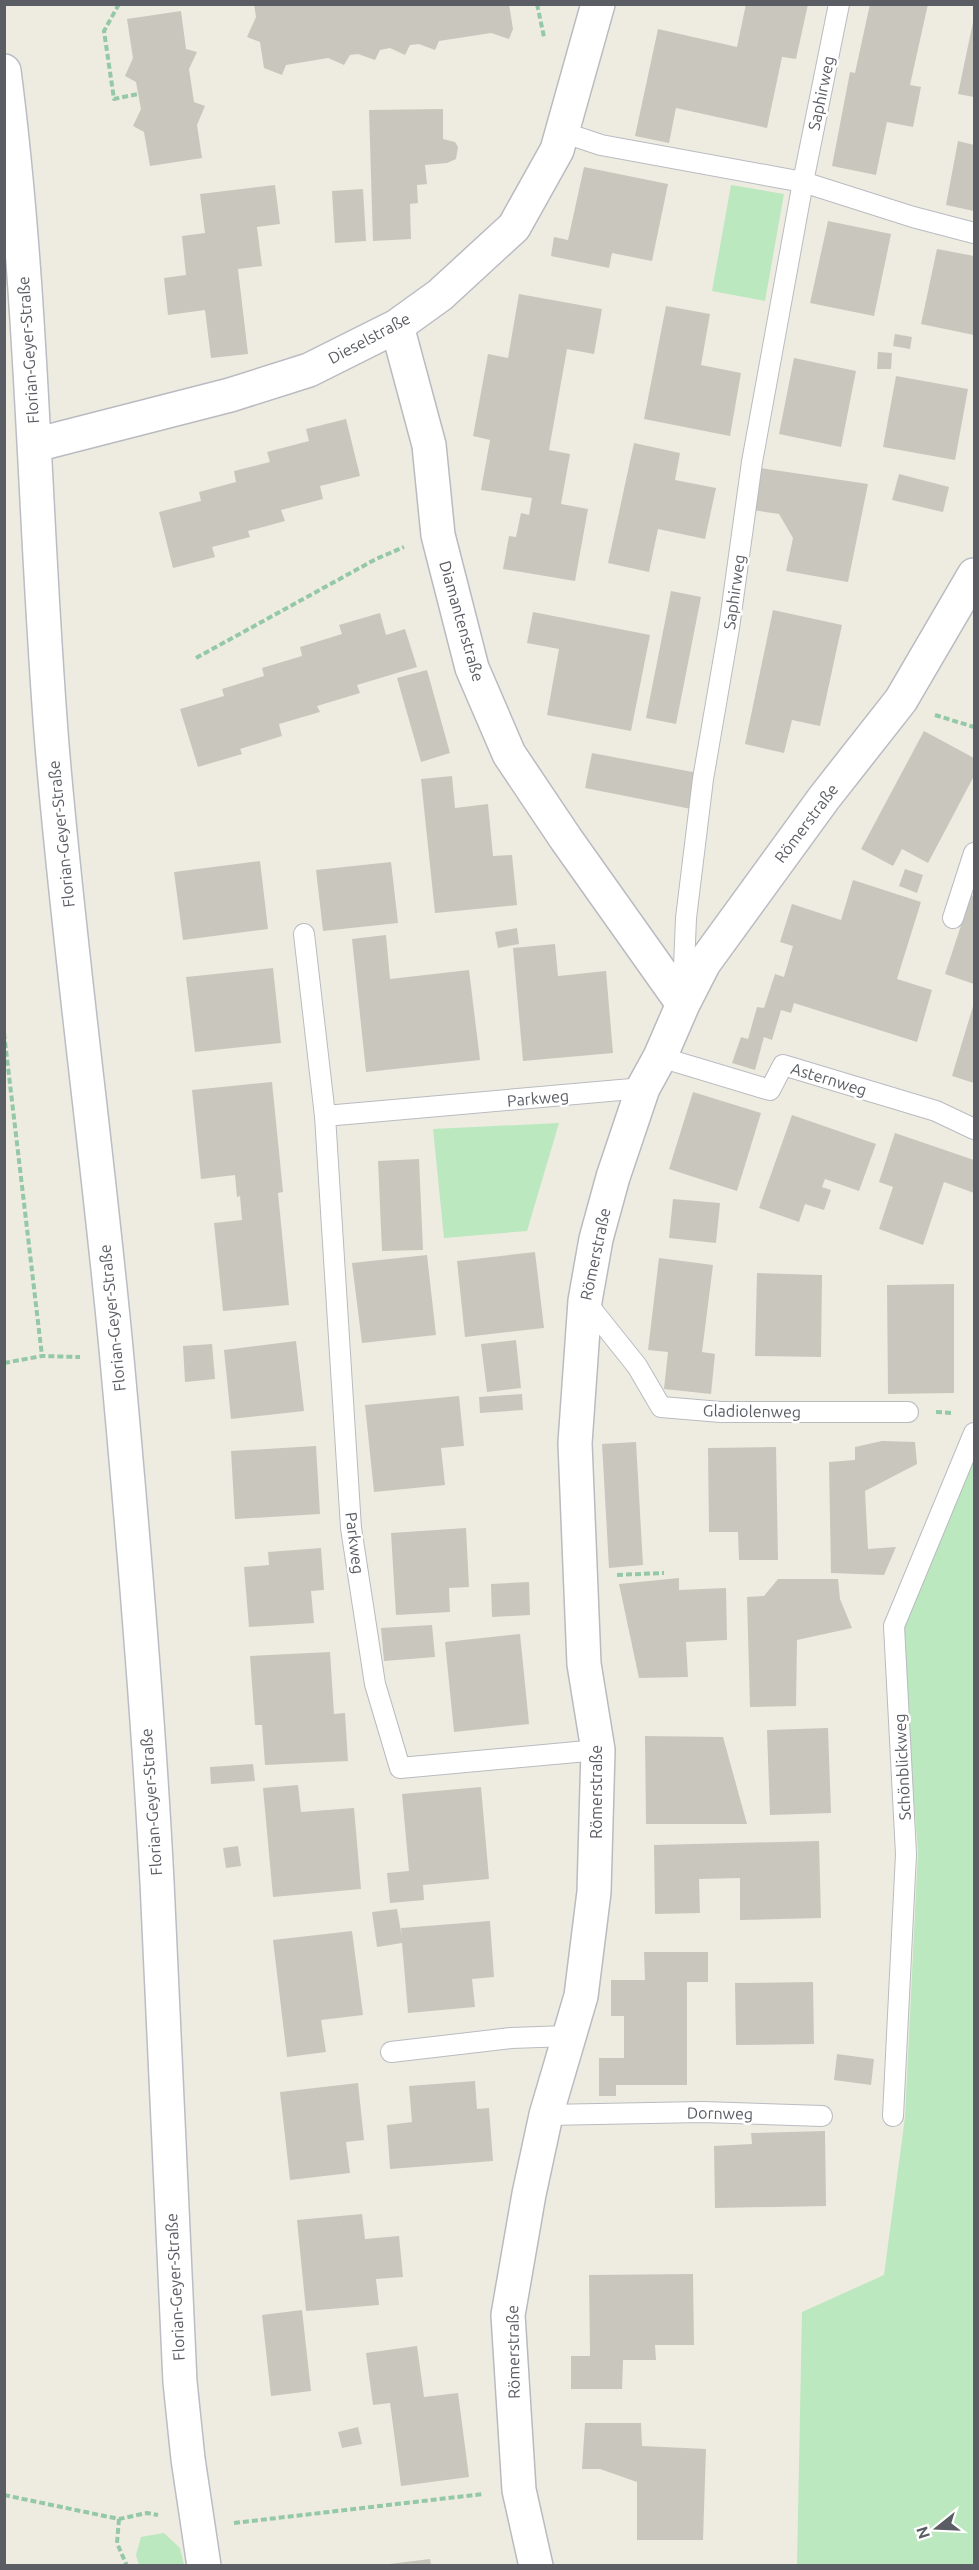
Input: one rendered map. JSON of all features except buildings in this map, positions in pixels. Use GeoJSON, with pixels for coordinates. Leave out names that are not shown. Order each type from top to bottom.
{"type":"FeatureCollection","features":[{"type":"Feature","properties":{"kind":"street","name":"Dieselstraße"},"geometry":{"type":"LineString","coordinates":[[35,445],[231,395],[309,370],[397,326],[440,295],[514,227],[557,150],[598,4]]}},
{"type":"Feature","properties":{"kind":"street","name":"Florian-Geyer-Straße"},"geometry":{"type":"LineString","coordinates":[[4,71],[12,132],[35,445],[52,746],[77,1003],[117,1357],[157,1877],[180,2382],[196,2522],[204,2565]]}},
{"type":"Feature","properties":{"kind":"street","name":"Diamantenstraße"},"geometry":{"type":"LineString","coordinates":[[397,326],[429,445],[438,536],[472,668],[509,754],[683,1004]]}},
{"type":"Feature","properties":{"kind":"street","name":"Römerstraße"},"geometry":{"type":"LineString","coordinates":[[536,2565],[519,2490],[508,2315],[529,2194],[546,2115],[581,1996],[594,1892],[598,1750],[584,1664],[575,1443],[585,1301],[596,1239],[613,1177],[643,1088],[704,963],[824,798],[901,700],[975,575]]}},
{"type":"Feature","properties":{"kind":"lane","name":"Saphirweg"},"geometry":{"type":"LineString","coordinates":[[683,1004],[686,918],[703,779],[729,628],[752,462],[803,182],[839,4]]}},
{"type":"Feature","properties":{"kind":"lane"},"geometry":{"type":"LineString","coordinates":[[562,132],[601,145],[803,182],[975,233]]}},
{"type":"Feature","properties":{"kind":"lane"},"geometry":{"type":"LineString","coordinates":[[953,918],[975,853]]}},
{"type":"Feature","properties":{"kind":"lane","name":"Parkweg"},"geometry":{"type":"LineString","coordinates":[[304,934],[325,1116],[351,1528],[375,1684],[400,1768],[598,1750]]}},
{"type":"Feature","properties":{"kind":"lane","name":"Asternweg"},"geometry":{"type":"LineString","coordinates":[[660,1057],[770,1090],[783,1065],[936,1112],[975,1129]]}},
{"type":"Feature","properties":{"kind":"lane","name":"Parkweg"},"geometry":{"type":"LineString","coordinates":[[325,1116],[643,1088]]}},
{"type":"Feature","properties":{"kind":"lane","name":"Gladiolenweg"},"geometry":{"type":"LineString","coordinates":[[585,1301],[637,1366],[661,1407],[721,1412],[908,1412]]}},
{"type":"Feature","properties":{"kind":"lane","name":"Schönblickweg"},"geometry":{"type":"LineString","coordinates":[[893,2116],[906,1854],[894,1626],[975,1433]]}},
{"type":"Feature","properties":{"kind":"lane"},"geometry":{"type":"LineString","coordinates":[[391,2052],[511,2038],[568,2036]]}},
{"type":"Feature","properties":{"kind":"lane","name":"Dornweg"},"geometry":{"type":"LineString","coordinates":[[546,2115],[702,2112],[822,2116]]}},
{"type":"Feature","properties":{"kind":"path"},"geometry":{"type":"LineString","coordinates":[[119,4],[104,31],[114,99],[138,94]]}},
{"type":"Feature","properties":{"kind":"path"},"geometry":{"type":"LineString","coordinates":[[537,4],[544,37]]}},
{"type":"Feature","properties":{"kind":"path"},"geometry":{"type":"LineString","coordinates":[[196,658],[376,559],[404,547]]}},
{"type":"Feature","properties":{"kind":"path"},"geometry":{"type":"LineString","coordinates":[[932,714],[975,727]]}},
{"type":"Feature","properties":{"kind":"path"},"geometry":{"type":"LineString","coordinates":[[4,1033],[42,1356]]}},
{"type":"Feature","properties":{"kind":"path"},"geometry":{"type":"LineString","coordinates":[[4,1363],[42,1356],[117,1357]]}},
{"type":"Feature","properties":{"kind":"path"},"geometry":{"type":"LineString","coordinates":[[908,1412],[963,1413]]}},
{"type":"Feature","properties":{"kind":"path"},"geometry":{"type":"LineString","coordinates":[[579,1577],[664,1573]]}},
{"type":"Feature","properties":{"kind":"path"},"geometry":{"type":"LineString","coordinates":[[196,2522],[218,2525],[519,2490]]}},
{"type":"Feature","properties":{"kind":"path"},"geometry":{"type":"LineString","coordinates":[[4,2495],[119,2518],[117,2543],[127,2565]]}},
{"type":"Feature","properties":{"kind":"green space"},"geometry":{"type":"Polygon","coordinates":[[[731,185],[784,194],[765,301],[712,291],[731,185]]]}},
{"type":"Feature","properties":{"kind":"green space"},"geometry":{"type":"Polygon","coordinates":[[[559,1123],[527,1231],[444,1238],[433,1129],[559,1123]]]}},
{"type":"Feature","properties":{"kind":"green space"},"geometry":{"type":"Polygon","coordinates":[[[974,1447],[974,2565],[797,2566],[802,2312],[884,2275],[905,2117],[918,1851],[900,1626],[974,1447]]]}},
{"type":"Feature","properties":{"kind":"green space"},"geometry":{"type":"Polygon","coordinates":[[[164,2533],[180,2548],[184,2565],[139,2565],[136,2555],[141,2537],[164,2533]]]}}]}
